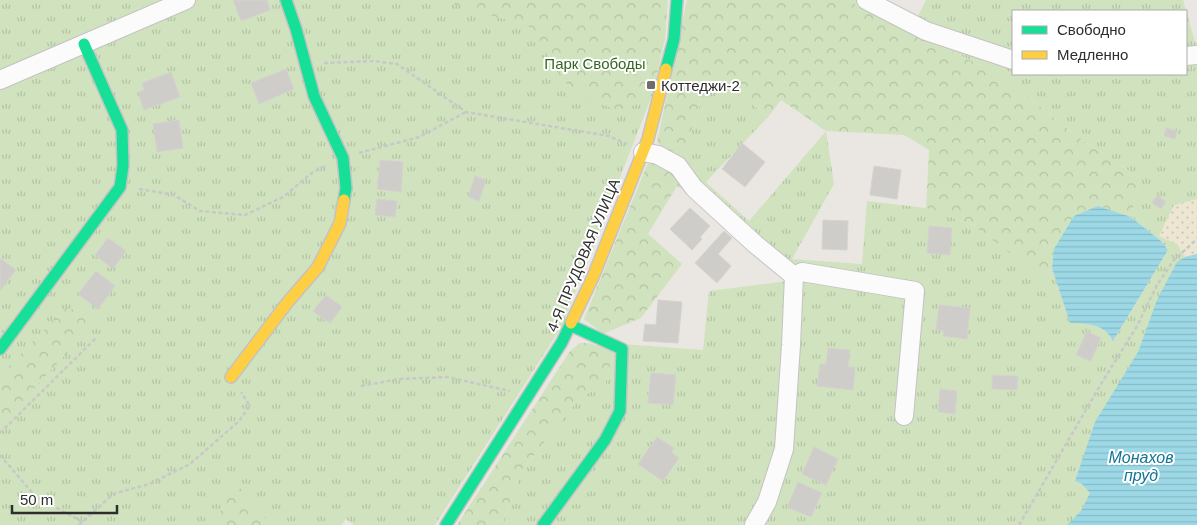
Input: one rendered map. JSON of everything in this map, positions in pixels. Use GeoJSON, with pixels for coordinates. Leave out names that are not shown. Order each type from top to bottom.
{"type":"FeatureCollection","features":[{"type":"Feature","properties":{"kind":"street"},"geometry":{"type":"LineString","coordinates":[[0,80],[186,0]]}},
{"type":"Feature","properties":{"kind":"street"},"geometry":{"type":"LineString","coordinates":[[231,377],[287,303],[318,267],[340,223],[346,188],[343,158],[314,96],[296,28],[286,0]]}},
{"type":"Feature","properties":{"kind":"street","name":"4-Я ПРУДОВАЯ УЛИЦА"},"geometry":{"type":"LineString","coordinates":[[446,525],[529,395],[570,325],[593,277],[648,139],[674,40],[677,0]]}},
{"type":"Feature","properties":{"kind":"street"},"geometry":{"type":"LineString","coordinates":[[866,0],[926,31],[1012,60]]}},
{"type":"Feature","properties":{"kind":"street"},"geometry":{"type":"LineString","coordinates":[[0,349],[120,187],[123,166],[122,130],[84,44]]}},
{"type":"Feature","properties":{"kind":"street"},"geometry":{"type":"LineString","coordinates":[[643,152],[658,155],[678,166],[694,188],[755,244],[794,276]]}},
{"type":"Feature","properties":{"kind":"street"},"geometry":{"type":"LineString","coordinates":[[794,276],[802,272],[915,291],[904,416]]}},
{"type":"Feature","properties":{"kind":"street"},"geometry":{"type":"LineString","coordinates":[[754,525],[767,502],[784,448],[794,276]]}},
{"type":"Feature","properties":{"kind":"street"},"geometry":{"type":"LineString","coordinates":[[543,525],[605,440],[620,412],[622,349],[570,325]]}},
{"type":"Feature","properties":{"kind":"path"},"geometry":{"type":"LineString","coordinates":[[305,64],[373,61],[398,64],[466,112],[609,136],[643,152]]}},
{"type":"Feature","properties":{"kind":"path"},"geometry":{"type":"LineString","coordinates":[[120,187],[174,195],[200,211],[245,215],[283,196],[313,172],[343,158],[419,137],[466,112]]}},
{"type":"Feature","properties":{"kind":"path"},"geometry":{"type":"LineString","coordinates":[[1019,525],[1101,384],[1138,326],[1157,285],[1174,260],[1197,239]]}},
{"type":"Feature","properties":{"kind":"path"},"geometry":{"type":"LineString","coordinates":[[0,433],[98,337]]}},
{"type":"Feature","properties":{"kind":"path"},"geometry":{"type":"LineString","coordinates":[[79,525],[113,494],[149,484],[190,464],[238,422],[250,406],[231,377]]}},
{"type":"Feature","properties":{"kind":"path"},"geometry":{"type":"LineString","coordinates":[[361,386],[399,379],[447,377],[529,395]]}},
{"type":"Feature","properties":{"kind":"path"},"geometry":{"type":"LineString","coordinates":[[0,454],[35,496],[83,522]]}},
{"type":"Feature","properties":{"kind":"green space","name":"Парк Свободы"},"geometry":{"type":"Polygon","coordinates":[[[0,0],[668,0],[653,93],[562,326],[435,525],[354,525],[346,519],[341,525],[0,525],[0,0]]]}},
{"type":"Feature","properties":{"kind":"green space","name":"Парк Свободы"},"geometry":{"type":"Polygon","coordinates":[[[440,0],[668,0],[665,38],[653,93],[638,104],[616,111],[562,81],[533,28],[440,0]]]}},
{"type":"Feature","properties":{"kind":"green space"},"geometry":{"type":"Polygon","coordinates":[[[687,0],[846,0],[990,70],[1079,138],[1140,178],[1131,217],[1098,206],[1054,249],[1052,268],[1038,275],[973,225],[926,208],[929,150],[904,135],[826,131],[781,100],[769,116],[710,76],[685,149],[675,161],[657,142],[687,0]]]}},
{"type":"Feature","properties":{"kind":"green space"},"geometry":{"type":"Polygon","coordinates":[[[846,0],[878,0],[916,20],[926,0],[1183,0],[1186,10],[1012,10],[1012,75],[1187,75],[1187,14],[1195,42],[1197,42],[1197,525],[502,525],[521,472],[580,397],[605,385],[614,351],[623,344],[703,350],[709,291],[788,281],[675,161],[685,149],[710,76],[769,116],[706,182],[749,221],[826,131],[834,184],[792,259],[862,264],[867,201],[926,208],[973,225],[1038,275],[1052,268],[1070,323],[1083,323],[1101,327],[1114,340],[1168,250],[1161,241],[1131,217],[1140,178],[1079,138],[990,70],[846,0]]]}},
{"type":"Feature","properties":{"kind":"green space"},"geometry":{"type":"Polygon","coordinates":[[[653,161],[665,163],[691,194],[677,186],[648,234],[682,264],[641,318],[603,334],[584,319],[647,165],[653,161]]]}},
{"type":"Feature","properties":{"kind":"green space"},"geometry":{"type":"Polygon","coordinates":[[[67,307],[94,319],[88,330],[0,426],[0,375],[67,307]]]}},
{"type":"Feature","properties":{"kind":"green space"},"geometry":{"type":"Polygon","coordinates":[[[580,343],[589,343],[614,351],[605,385],[580,397],[521,472],[502,525],[457,525],[570,351],[580,343]]]}},
{"type":"Feature","properties":{"kind":"green space"},"geometry":{"type":"Polygon","coordinates":[[[232,478],[268,522],[267,525],[216,525],[232,478]]]}},
{"type":"Feature","properties":{"kind":"sand"},"geometry":{"type":"Polygon","coordinates":[[[1197,199],[1197,254],[1185,257],[1177,244],[1159,236],[1174,205],[1197,199]]]}},
{"type":"Feature","properties":{"kind":"water"},"geometry":{"type":"Polygon","coordinates":[[[1098,206],[1131,217],[1161,241],[1168,250],[1113,341],[1110,335],[1100,328],[1083,323],[1070,323],[1052,268],[1054,249],[1074,216],[1098,206]]]}},
{"type":"Feature","properties":{"kind":"water","name":"Монахов пруд"},"geometry":{"type":"Polygon","coordinates":[[[1197,254],[1197,525],[1067,525],[1081,511],[1090,493],[1082,484],[1075,481],[1095,422],[1138,352],[1157,300],[1177,262],[1185,257],[1197,254]]]}},
{"type":"Feature","properties":{"kind":"building"},"geometry":{"type":"Polygon","coordinates":[[[233,0],[267,0],[270,10],[241,21],[233,0]]]}},
{"type":"Feature","properties":{"kind":"building"},"geometry":{"type":"Polygon","coordinates":[[[286,69],[294,89],[259,104],[251,83],[286,69]]]}},
{"type":"Feature","properties":{"kind":"building"},"geometry":{"type":"Polygon","coordinates":[[[171,72],[180,97],[144,110],[138,92],[144,90],[142,83],[171,72]]]}},
{"type":"Feature","properties":{"kind":"building"},"geometry":{"type":"Polygon","coordinates":[[[179,120],[183,148],[157,152],[153,124],[179,120]]]}},
{"type":"Feature","properties":{"kind":"building"},"geometry":{"type":"Polygon","coordinates":[[[1166,128],[1177,131],[1175,139],[1164,136],[1166,128]]]}},
{"type":"Feature","properties":{"kind":"building"},"geometry":{"type":"Polygon","coordinates":[[[742,143],[765,162],[745,187],[722,169],[742,143]]]}},
{"type":"Feature","properties":{"kind":"building"},"geometry":{"type":"Polygon","coordinates":[[[380,160],[403,162],[401,192],[377,189],[380,160]]]}},
{"type":"Feature","properties":{"kind":"building"},"geometry":{"type":"Polygon","coordinates":[[[874,166],[901,170],[897,199],[870,195],[874,166]]]}},
{"type":"Feature","properties":{"kind":"building"},"geometry":{"type":"Polygon","coordinates":[[[475,176],[486,180],[479,201],[468,197],[475,176]]]}},
{"type":"Feature","properties":{"kind":"building"},"geometry":{"type":"Polygon","coordinates":[[[1157,195],[1166,202],[1161,209],[1152,203],[1157,195]]]}},
{"type":"Feature","properties":{"kind":"building"},"geometry":{"type":"Polygon","coordinates":[[[377,199],[397,201],[395,217],[375,215],[377,199]]]}},
{"type":"Feature","properties":{"kind":"building"},"geometry":{"type":"Polygon","coordinates":[[[690,208],[710,226],[692,250],[670,229],[690,208]]]}},
{"type":"Feature","properties":{"kind":"building"},"geometry":{"type":"Polygon","coordinates":[[[823,220],[848,221],[847,250],[822,249],[823,220]]]}},
{"type":"Feature","properties":{"kind":"building"},"geometry":{"type":"Polygon","coordinates":[[[929,226],[952,228],[950,255],[927,253],[929,226]]]}},
{"type":"Feature","properties":{"kind":"building"},"geometry":{"type":"Polygon","coordinates":[[[724,231],[732,238],[718,254],[731,266],[717,283],[695,263],[724,231]]]}},
{"type":"Feature","properties":{"kind":"building"},"geometry":{"type":"Polygon","coordinates":[[[108,238],[126,251],[113,269],[95,255],[108,238]]]}},
{"type":"Feature","properties":{"kind":"building"},"geometry":{"type":"Polygon","coordinates":[[[0,258],[16,270],[0,291],[0,258]]]}},
{"type":"Feature","properties":{"kind":"building"},"geometry":{"type":"Polygon","coordinates":[[[96,271],[115,286],[98,309],[78,294],[96,271]]]}},
{"type":"Feature","properties":{"kind":"building"},"geometry":{"type":"Polygon","coordinates":[[[326,295],[342,307],[330,323],[313,311],[326,295]]]}},
{"type":"Feature","properties":{"kind":"building"},"geometry":{"type":"Polygon","coordinates":[[[658,300],[682,302],[678,343],[643,341],[645,324],[656,325],[658,300]]]}},
{"type":"Feature","properties":{"kind":"building"},"geometry":{"type":"Polygon","coordinates":[[[939,305],[970,308],[967,339],[943,336],[944,331],[936,330],[939,305]]]}},
{"type":"Feature","properties":{"kind":"building"},"geometry":{"type":"Polygon","coordinates":[[[1087,331],[1101,338],[1091,361],[1076,355],[1087,331]]]}},
{"type":"Feature","properties":{"kind":"building"},"geometry":{"type":"Polygon","coordinates":[[[828,348],[850,350],[848,367],[855,367],[853,390],[817,386],[820,364],[826,364],[828,348]]]}},
{"type":"Feature","properties":{"kind":"building"},"geometry":{"type":"Polygon","coordinates":[[[651,373],[676,375],[673,405],[648,403],[651,373]]]}},
{"type":"Feature","properties":{"kind":"building"},"geometry":{"type":"Polygon","coordinates":[[[992,375],[1018,376],[1017,390],[992,389],[992,375]]]}},
{"type":"Feature","properties":{"kind":"building"},"geometry":{"type":"Polygon","coordinates":[[[940,389],[957,391],[955,414],[938,412],[940,389]]]}},
{"type":"Feature","properties":{"kind":"building"},"geometry":{"type":"Polygon","coordinates":[[[657,437],[674,448],[671,452],[679,458],[663,481],[638,464],[657,437]]]}},
{"type":"Feature","properties":{"kind":"building"},"geometry":{"type":"Polygon","coordinates":[[[814,447],[838,459],[826,485],[802,474],[814,447]]]}},
{"type":"Feature","properties":{"kind":"building"},"geometry":{"type":"Polygon","coordinates":[[[798,482],[822,493],[811,517],[787,507],[798,482]]]}},
{"type":"Feature","properties":{"kind":"traffic: fast"},"geometry":{"type":"LineString","coordinates":[[286,0],[314,96],[343,158],[346,188],[344,200]]}},
{"type":"Feature","properties":{"kind":"traffic: fast"},"geometry":{"type":"LineString","coordinates":[[666,69],[674,39],[677,0]]}},
{"type":"Feature","properties":{"kind":"traffic: fast"},"geometry":{"type":"LineString","coordinates":[[0,349],[120,187],[123,166],[122,130],[84,44]]}},
{"type":"Feature","properties":{"kind":"traffic: fast"},"geometry":{"type":"LineString","coordinates":[[446,525],[562,342],[571,323]]}},
{"type":"Feature","properties":{"kind":"traffic: fast"},"geometry":{"type":"LineString","coordinates":[[543,525],[605,440],[620,411],[622,349],[570,325]]}},
{"type":"Feature","properties":{"kind":"traffic: slow"},"geometry":{"type":"LineString","coordinates":[[571,323],[593,277],[648,139],[666,69]]}},
{"type":"Feature","properties":{"kind":"traffic: slow"},"geometry":{"type":"LineString","coordinates":[[231,377],[287,303],[318,267],[340,223],[344,200]]}},
{"type":"Feature","properties":{"kind":"place","name":"Коттеджи-2"},"geometry":{"type":"Point","coordinates":[651,85]}}]}
